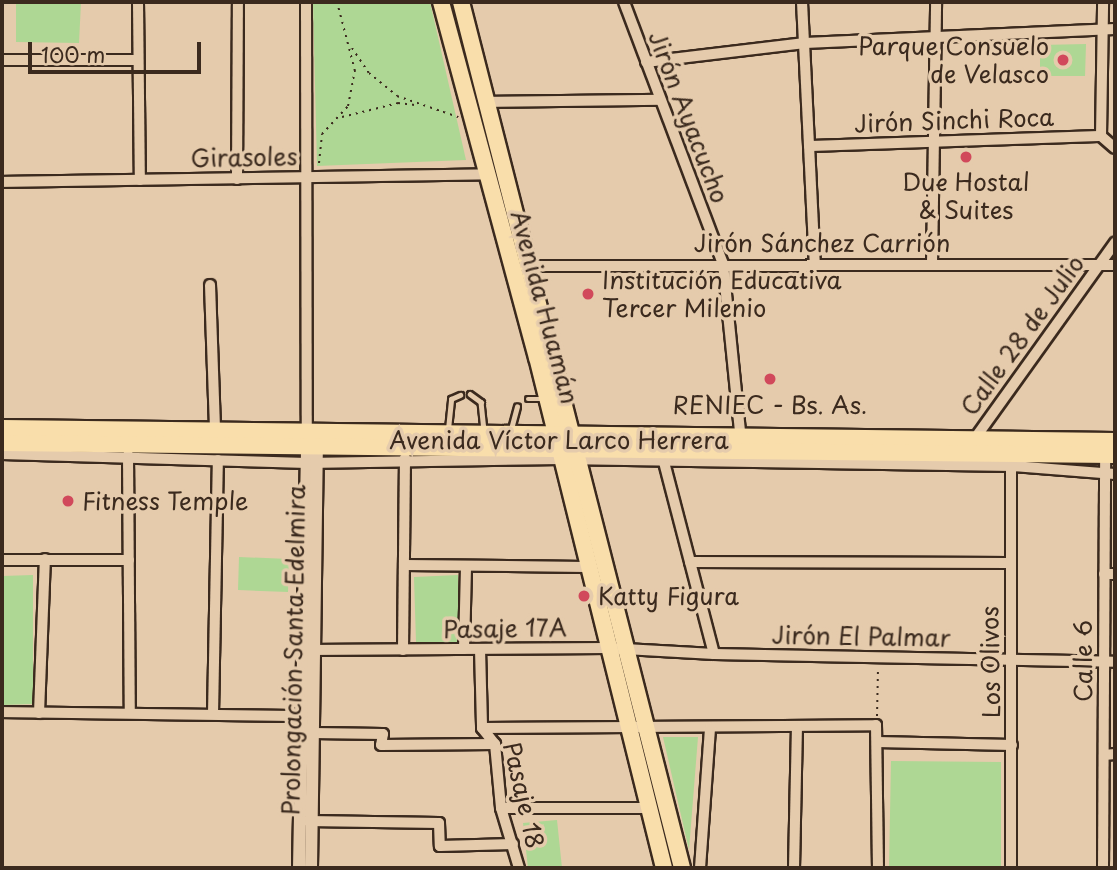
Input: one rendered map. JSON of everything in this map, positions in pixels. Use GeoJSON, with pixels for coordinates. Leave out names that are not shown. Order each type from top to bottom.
{"type":"FeatureCollection","features":[{"type":"Feature","properties":{"kind":"main road","name":"Avenida Huamán"},"geometry":{"type":"LineString","coordinates":[[441,2],[467,112],[514,272],[544,356],[547,399],[565,447],[626,651],[682,868]]}},
{"type":"Feature","properties":{"kind":"main road","name":"Avenida Huamán"},"geometry":{"type":"LineString","coordinates":[[461,2],[529,264],[544,356],[565,447],[586,568],[664,868]]}},
{"type":"Feature","properties":{"kind":"main road","name":"Avenida Víctor Larco Herrera"},"geometry":{"type":"LineString","coordinates":[[2,428],[215,429],[312,448],[405,455],[438,438],[504,439],[565,447],[742,454],[1115,441]]}},
{"type":"Feature","properties":{"kind":"main road","name":"Avenida Víctor Larco Herrera"},"geometry":{"type":"LineString","coordinates":[[2,443],[128,452],[312,448],[485,433],[504,439]]}},
{"type":"Feature","properties":{"kind":"main road","name":"Avenida Víctor Larco Herrera"},"geometry":{"type":"LineString","coordinates":[[565,447],[741,435],[974,447],[1011,461],[1110,455]]}},
{"type":"Feature","properties":{"kind":"street"},"geometry":{"type":"LineString","coordinates":[[138,2],[140,180]]}},
{"type":"Feature","properties":{"kind":"street"},"geometry":{"type":"LineString","coordinates":[[237,178],[238,2]]}},
{"type":"Feature","properties":{"kind":"street"},"geometry":{"type":"LineString","coordinates":[[306,2],[312,448]]}},
{"type":"Feature","properties":{"kind":"street","name":"Jirón Ayacucho"},"geometry":{"type":"LineString","coordinates":[[624,2],[658,100],[723,264],[742,454]]}},
{"type":"Feature","properties":{"kind":"street"},"geometry":{"type":"LineString","coordinates":[[802,2],[815,264]]}},
{"type":"Feature","properties":{"kind":"street"},"geometry":{"type":"LineString","coordinates":[[932,264],[936,2]]}},
{"type":"Feature","properties":{"kind":"street"},"geometry":{"type":"LineString","coordinates":[[1103,2],[1101,136],[1115,148]]}},
{"type":"Feature","properties":{"kind":"street"},"geometry":{"type":"LineString","coordinates":[[646,62],[805,43],[1115,29]]}},
{"type":"Feature","properties":{"kind":"street"},"geometry":{"type":"LineString","coordinates":[[2,60],[138,60]]}},
{"type":"Feature","properties":{"kind":"street"},"geometry":{"type":"LineString","coordinates":[[467,112],[487,101],[658,100]]}},
{"type":"Feature","properties":{"kind":"street","name":"Jirón Sinchi Roca"},"geometry":{"type":"LineString","coordinates":[[809,146],[1101,136]]}},
{"type":"Feature","properties":{"kind":"street","name":"Girasoles"},"geometry":{"type":"LineString","coordinates":[[2,182],[487,174]]}},
{"type":"Feature","properties":{"kind":"street","name":"Calle 28 de Julio"},"geometry":{"type":"LineString","coordinates":[[974,447],[1097,265],[1115,243]]}},
{"type":"Feature","properties":{"kind":"street"},"geometry":{"type":"LineString","coordinates":[[514,272],[529,264]]}},
{"type":"Feature","properties":{"kind":"street","name":"Jirón Sánchez Carrión"},"geometry":{"type":"LineString","coordinates":[[529,264],[1115,265]]}},
{"type":"Feature","properties":{"kind":"street"},"geometry":{"type":"LineString","coordinates":[[211,285],[215,429]]}},
{"type":"Feature","properties":{"kind":"street","name":"Avenida Víctor Larco Herrera"},"geometry":{"type":"LineString","coordinates":[[405,455],[565,447],[664,462],[1011,461],[1110,474]]}},
{"type":"Feature","properties":{"kind":"street","name":"Avenida Víctor Larco Herrera"},"geometry":{"type":"LineString","coordinates":[[2,454],[128,452],[218,460],[312,448]]}},
{"type":"Feature","properties":{"kind":"street","name":"Prolongación Santa Edelmira"},"geometry":{"type":"LineString","coordinates":[[311,868],[306,821],[312,448]]}},
{"type":"Feature","properties":{"kind":"street"},"geometry":{"type":"LineString","coordinates":[[128,452],[130,713]]}},
{"type":"Feature","properties":{"kind":"street"},"geometry":{"type":"LineString","coordinates":[[403,650],[405,455]]}},
{"type":"Feature","properties":{"kind":"street","name":"Calle 6"},"geometry":{"type":"LineString","coordinates":[[1104,868],[1104,662],[1110,574],[1110,455]]}},
{"type":"Feature","properties":{"kind":"street"},"geometry":{"type":"LineString","coordinates":[[213,714],[218,460]]}},
{"type":"Feature","properties":{"kind":"street","name":"Los Olivos"},"geometry":{"type":"LineString","coordinates":[[1011,461],[1011,868]]}},
{"type":"Feature","properties":{"kind":"street"},"geometry":{"type":"LineString","coordinates":[[664,462],[714,654]]}},
{"type":"Feature","properties":{"kind":"street"},"geometry":{"type":"LineString","coordinates":[[39,713],[44,559]]}},
{"type":"Feature","properties":{"kind":"street"},"geometry":{"type":"LineString","coordinates":[[2,560],[130,559]]}},
{"type":"Feature","properties":{"kind":"street"},"geometry":{"type":"LineString","coordinates":[[690,562],[1010,563]]}},
{"type":"Feature","properties":{"kind":"street"},"geometry":{"type":"LineString","coordinates":[[405,565],[586,568]]}},
{"type":"Feature","properties":{"kind":"street"},"geometry":{"type":"LineString","coordinates":[[464,649],[466,566]]}},
{"type":"Feature","properties":{"kind":"street","name":"Jirón El Palmar"},"geometry":{"type":"LineString","coordinates":[[607,648],[714,654],[1115,662]]}},
{"type":"Feature","properties":{"kind":"street","name":"Pasaje 17A"},"geometry":{"type":"LineString","coordinates":[[308,650],[607,648]]}},
{"type":"Feature","properties":{"kind":"street","name":"Pasaje 18"},"geometry":{"type":"LineString","coordinates":[[480,649],[482,728],[495,744],[501,808],[519,868]]}},
{"type":"Feature","properties":{"kind":"street"},"geometry":{"type":"LineString","coordinates":[[2,712],[307,716]]}},
{"type":"Feature","properties":{"kind":"street","name":"Prolongación Santa Edelmira"},"geometry":{"type":"LineString","coordinates":[[299,868],[306,821],[313,733],[307,716]]}},
{"type":"Feature","properties":{"kind":"street"},"geometry":{"type":"LineString","coordinates":[[482,728],[797,727],[876,724],[878,868]]}},
{"type":"Feature","properties":{"kind":"street"},"geometry":{"type":"LineString","coordinates":[[700,868],[710,727]]}},
{"type":"Feature","properties":{"kind":"street"},"geometry":{"type":"LineString","coordinates":[[794,868],[797,727]]}},
{"type":"Feature","properties":{"kind":"street"},"geometry":{"type":"LineString","coordinates":[[313,733],[383,734],[381,746],[495,744]]}},
{"type":"Feature","properties":{"kind":"street"},"geometry":{"type":"LineString","coordinates":[[877,742],[1012,745]]}},
{"type":"Feature","properties":{"kind":"street"},"geometry":{"type":"LineString","coordinates":[[1104,755],[1115,754]]}},
{"type":"Feature","properties":{"kind":"street"},"geometry":{"type":"LineString","coordinates":[[501,808],[649,808]]}},
{"type":"Feature","properties":{"kind":"street"},"geometry":{"type":"LineString","coordinates":[[306,821],[439,823],[440,846],[513,844]]}},
{"type":"Feature","properties":{"kind":"lane"},"geometry":{"type":"LineString","coordinates":[[470,394],[481,402],[485,433]]}},
{"type":"Feature","properties":{"kind":"lane"},"geometry":{"type":"LineString","coordinates":[[438,438],[451,399],[460,395]]}},
{"type":"Feature","properties":{"kind":"lane"},"geometry":{"type":"LineString","coordinates":[[528,399],[547,399]]}},
{"type":"Feature","properties":{"kind":"lane"},"geometry":{"type":"LineString","coordinates":[[504,439],[517,407]]}},
{"type":"Feature","properties":{"kind":"path"},"geometry":{"type":"LineString","coordinates":[[319,163],[322,134],[341,117],[353,90],[351,46],[337,2]]}},
{"type":"Feature","properties":{"kind":"path"},"geometry":{"type":"LineString","coordinates":[[351,46],[380,84],[417,105]]}},
{"type":"Feature","properties":{"kind":"path"},"geometry":{"type":"LineString","coordinates":[[341,117],[398,103],[467,112]]}},
{"type":"Feature","properties":{"kind":"path"},"geometry":{"type":"LineString","coordinates":[[876,724],[878,657]]}},
{"type":"Feature","properties":{"kind":"green space"},"geometry":{"type":"Polygon","coordinates":[[[16,2],[81,2],[79,43],[16,42],[16,2]]]}},
{"type":"Feature","properties":{"kind":"green space"},"geometry":{"type":"Polygon","coordinates":[[[313,2],[430,2],[466,160],[317,166],[313,2]]]}},
{"type":"Feature","properties":{"kind":"green space","name":"Parque Consuelo de Velasco"},"geometry":{"type":"Polygon","coordinates":[[[1086,44],[1085,76],[1040,76],[1040,45],[1086,44]]]}},
{"type":"Feature","properties":{"kind":"green space"},"geometry":{"type":"Polygon","coordinates":[[[239,557],[289,559],[288,592],[238,590],[239,557]]]}},
{"type":"Feature","properties":{"kind":"green space"},"geometry":{"type":"Polygon","coordinates":[[[33,575],[33,704],[2,705],[2,576],[33,575]]]}},
{"type":"Feature","properties":{"kind":"green space"},"geometry":{"type":"Polygon","coordinates":[[[458,575],[459,642],[416,642],[414,577],[458,575]]]}},
{"type":"Feature","properties":{"kind":"green space"},"geometry":{"type":"Polygon","coordinates":[[[663,737],[698,737],[689,850],[663,737]]]}},
{"type":"Feature","properties":{"kind":"green space"},"geometry":{"type":"Polygon","coordinates":[[[891,761],[1001,762],[1001,868],[889,868],[891,761]]]}},
{"type":"Feature","properties":{"kind":"green space"},"geometry":{"type":"Polygon","coordinates":[[[557,820],[562,868],[528,868],[523,823],[557,820]]]}},
{"type":"Feature","properties":{"kind":"place","name":"Parque Consuelo de Velasco"},"geometry":{"type":"Point","coordinates":[1063,60]}},
{"type":"Feature","properties":{"kind":"place","name":"Due Hostal & Suites"},"geometry":{"type":"Point","coordinates":[966,157]}},
{"type":"Feature","properties":{"kind":"place","name":"Institución Educativa Tercer Milenio"},"geometry":{"type":"Point","coordinates":[588,294]}},
{"type":"Feature","properties":{"kind":"place","name":"RENIEC - Bs. As."},"geometry":{"type":"Point","coordinates":[770,379]}},
{"type":"Feature","properties":{"kind":"place","name":"Fitness Temple"},"geometry":{"type":"Point","coordinates":[68,501]}},
{"type":"Feature","properties":{"kind":"place","name":"Katty Figura"},"geometry":{"type":"Point","coordinates":[584,596]}}]}
